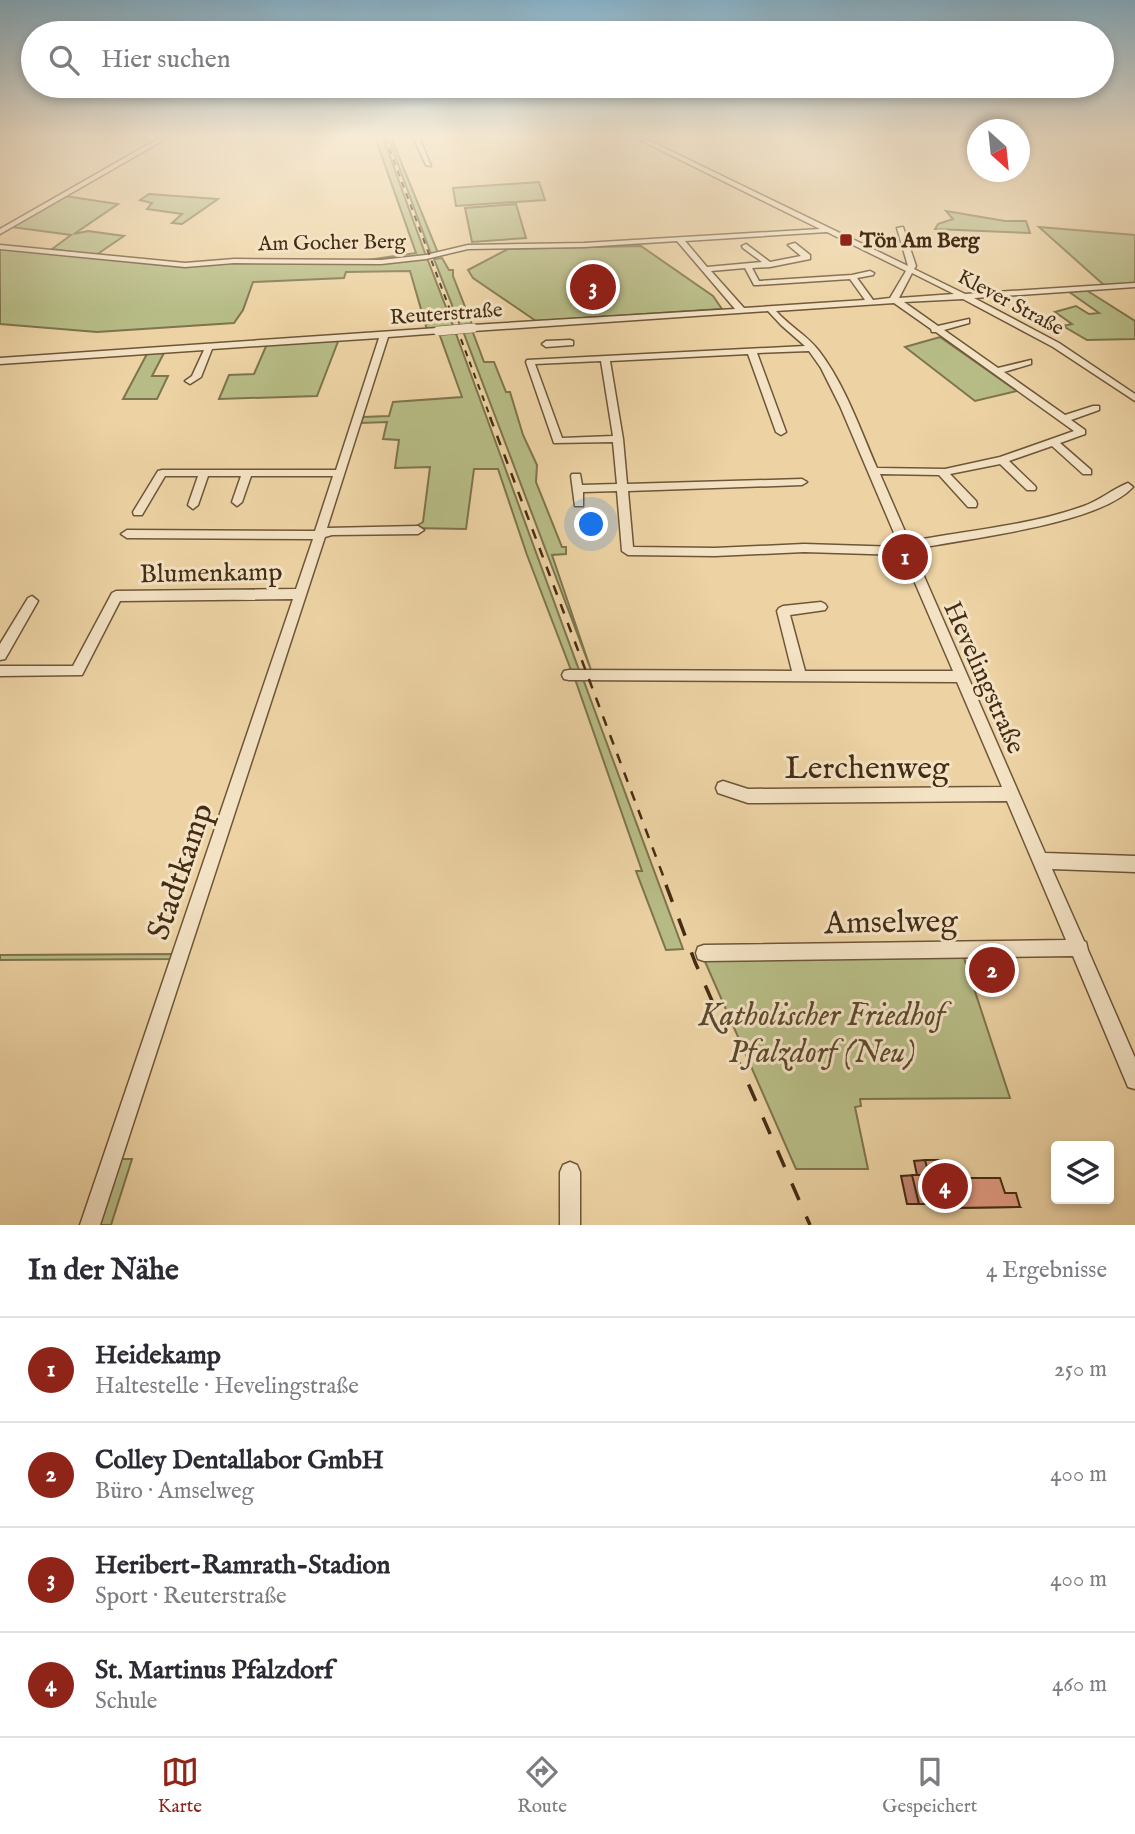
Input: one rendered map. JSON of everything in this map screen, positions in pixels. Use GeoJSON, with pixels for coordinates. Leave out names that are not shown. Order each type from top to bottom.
{"type":"FeatureCollection","features":[{"type":"Feature","properties":{"kind":"street"},"geometry":{"type":"LineString","coordinates":[[0,232],[66,194]]}},
{"type":"Feature","properties":{"kind":"street","name":"Klever Straße"},"geometry":{"type":"LineString","coordinates":[[756,194],[967,295],[1056,345],[1135,398]]}},
{"type":"Feature","properties":{"kind":"street"},"geometry":{"type":"LineString","coordinates":[[873,471],[942,472],[1002,460],[1082,432],[894,299],[912,263],[901,228]]}},
{"type":"Feature","properties":{"kind":"street","name":"Am Gocher Berg"},"geometry":{"type":"LineString","coordinates":[[0,247],[185,265],[256,261],[382,262],[426,257],[468,247],[584,244],[831,230]]}},
{"type":"Feature","properties":{"kind":"street"},"geometry":{"type":"LineString","coordinates":[[678,238],[741,310]]}},
{"type":"Feature","properties":{"kind":"street"},"geometry":{"type":"LineString","coordinates":[[706,270],[770,265],[807,257],[792,245]]}},
{"type":"Feature","properties":{"kind":"street"},"geometry":{"type":"LineString","coordinates":[[746,246],[770,265]]}},
{"type":"Feature","properties":{"kind":"street"},"geometry":{"type":"LineString","coordinates":[[747,267],[757,283],[852,277],[870,273]]}},
{"type":"Feature","properties":{"kind":"street"},"geometry":{"type":"LineString","coordinates":[[852,277],[870,301]]}},
{"type":"Feature","properties":{"kind":"street","name":"Reuterstraße"},"geometry":{"type":"LineString","coordinates":[[0,361],[894,299],[1135,285]]}},
{"type":"Feature","properties":{"kind":"street","name":"Hevelingstraße"},"geometry":{"type":"LineString","coordinates":[[770,308],[822,362],[839,396],[1135,1080]]}},
{"type":"Feature","properties":{"kind":"street"},"geometry":{"type":"LineString","coordinates":[[936,330],[966,321]]}},
{"type":"Feature","properties":{"kind":"street","name":"Stadtkamp"},"geometry":{"type":"LineString","coordinates":[[90,1225],[301,594],[384,335]]}},
{"type":"Feature","properties":{"kind":"street"},"geometry":{"type":"LineString","coordinates":[[546,344],[570,343]]}},
{"type":"Feature","properties":{"kind":"street"},"geometry":{"type":"LineString","coordinates":[[558,344],[560,361]]}},
{"type":"Feature","properties":{"kind":"street"},"geometry":{"type":"LineString","coordinates":[[190,381],[196,377],[209,347]]}},
{"type":"Feature","properties":{"kind":"street"},"geometry":{"type":"LineString","coordinates":[[618,439],[558,441],[530,362],[811,348]]}},
{"type":"Feature","properties":{"kind":"street"},"geometry":{"type":"LineString","coordinates":[[751,350],[781,432]]}},
{"type":"Feature","properties":{"kind":"street"},"geometry":{"type":"LineString","coordinates":[[605,360],[624,488],[628,551],[715,552],[804,548],[905,551],[917,544],[1056,519],[1118,496],[1128,487]]}},
{"type":"Feature","properties":{"kind":"street"},"geometry":{"type":"LineString","coordinates":[[996,372],[1028,362]]}},
{"type":"Feature","properties":{"kind":"street"},"geometry":{"type":"LineString","coordinates":[[1064,419],[1096,408]]}},
{"type":"Feature","properties":{"kind":"street"},"geometry":{"type":"LineString","coordinates":[[1053,442],[1087,472]]}},
{"type":"Feature","properties":{"kind":"street"},"geometry":{"type":"LineString","coordinates":[[1002,460],[1031,488]]}},
{"type":"Feature","properties":{"kind":"street"},"geometry":{"type":"LineString","coordinates":[[138,512],[162,472],[340,472]]}},
{"type":"Feature","properties":{"kind":"street"},"geometry":{"type":"LineString","coordinates":[[942,472],[972,505]]}},
{"type":"Feature","properties":{"kind":"street"},"geometry":{"type":"LineString","coordinates":[[194,505],[204,473]]}},
{"type":"Feature","properties":{"kind":"street"},"geometry":{"type":"LineString","coordinates":[[236,502],[247,473]]}},
{"type":"Feature","properties":{"kind":"street"},"geometry":{"type":"LineString","coordinates":[[576,475],[579,503]]}},
{"type":"Feature","properties":{"kind":"street"},"geometry":{"type":"LineString","coordinates":[[578,489],[802,482]]}},
{"type":"Feature","properties":{"kind":"street"},"geometry":{"type":"LineString","coordinates":[[127,534],[319,535],[331,531],[418,530]]}},
{"type":"Feature","properties":{"kind":"street","name":"Blumenkamp"},"geometry":{"type":"LineString","coordinates":[[0,671],[78,671],[116,596],[301,594]]}},
{"type":"Feature","properties":{"kind":"street"},"geometry":{"type":"LineString","coordinates":[[0,655],[32,601]]}},
{"type":"Feature","properties":{"kind":"street"},"geometry":{"type":"LineString","coordinates":[[800,677],[783,611],[821,607]]}},
{"type":"Feature","properties":{"kind":"street"},"geometry":{"type":"LineString","coordinates":[[569,675],[961,677]]}},
{"type":"Feature","properties":{"kind":"street","name":"Lerchenweg"},"geometry":{"type":"LineString","coordinates":[[723,788],[748,796],[1012,794]]}},
{"type":"Feature","properties":{"kind":"street"},"geometry":{"type":"LineString","coordinates":[[1042,860],[1135,864]]}},
{"type":"Feature","properties":{"kind":"street","name":"Amselweg"},"geometry":{"type":"LineString","coordinates":[[704,953],[1080,948]]}},
{"type":"Feature","properties":{"kind":"street"},"geometry":{"type":"LineString","coordinates":[[570,1172],[570,1225]]}},
{"type":"Feature","properties":{"kind":"green space"},"geometry":{"type":"Polygon","coordinates":[[[149,194],[218,199],[182,224],[172,223],[182,214],[147,209],[152,203],[140,200],[149,194]]]}},
{"type":"Feature","properties":{"kind":"green space"},"geometry":{"type":"Polygon","coordinates":[[[395,194],[404,194],[426,256],[367,260],[416,253],[395,194]]]}},
{"type":"Feature","properties":{"kind":"green space"},"geometry":{"type":"Polygon","coordinates":[[[409,194],[414,194],[438,253],[431,254],[409,194]]]}},
{"type":"Feature","properties":{"kind":"green space"},"geometry":{"type":"Polygon","coordinates":[[[454,194],[543,194],[545,200],[456,206],[454,194]]]}},
{"type":"Feature","properties":{"kind":"green space"},"geometry":{"type":"Polygon","coordinates":[[[65,196],[118,204],[74,234],[88,231],[124,236],[96,255],[52,249],[71,235],[11,227],[65,196]]]}},
{"type":"Feature","properties":{"kind":"green space"},"geometry":{"type":"Polygon","coordinates":[[[516,204],[526,238],[472,242],[465,208],[516,204]]]}},
{"type":"Feature","properties":{"kind":"green space"},"geometry":{"type":"Polygon","coordinates":[[[946,211],[1005,221],[1026,221],[1030,233],[935,229],[938,224],[953,219],[946,211]]]}},
{"type":"Feature","properties":{"kind":"green space"},"geometry":{"type":"Polygon","coordinates":[[[1039,227],[1135,235],[1135,285],[1105,286],[1039,227]]]}},
{"type":"Feature","properties":{"kind":"green space"},"geometry":{"type":"Polygon","coordinates":[[[641,246],[713,296],[722,309],[536,321],[473,278],[468,270],[508,249],[641,246]]]}},
{"type":"Feature","properties":{"kind":"green space"},"geometry":{"type":"Polygon","coordinates":[[[0,248],[167,264],[234,261],[332,263],[427,258],[454,328],[427,330],[410,271],[346,272],[344,278],[253,282],[243,310],[234,323],[97,332],[0,324],[0,248]]]}},
{"type":"Feature","properties":{"kind":"green space"},"geometry":{"type":"Polygon","coordinates":[[[442,258],[449,270],[453,270],[473,327],[461,328],[434,259],[442,258]]]}},
{"type":"Feature","properties":{"kind":"green space"},"geometry":{"type":"Polygon","coordinates":[[[1083,288],[1135,321],[1135,339],[1087,340],[1063,326],[1072,324],[1055,312],[1076,306],[1089,314],[1099,313],[1065,289],[1083,288]]]}},
{"type":"Feature","properties":{"kind":"green space"},"geometry":{"type":"Polygon","coordinates":[[[472,330],[484,362],[494,362],[506,392],[510,392],[523,435],[537,465],[536,482],[562,547],[566,547],[566,554],[552,555],[591,670],[463,331],[472,330]]]}},
{"type":"Feature","properties":{"kind":"green space"},"geometry":{"type":"Polygon","coordinates":[[[455,331],[579,670],[571,670],[498,469],[474,469],[466,529],[413,528],[423,522],[430,467],[395,468],[399,440],[383,439],[387,422],[361,423],[363,417],[389,416],[393,402],[462,397],[439,333],[455,331]]]}},
{"type":"Feature","properties":{"kind":"green space"},"geometry":{"type":"Polygon","coordinates":[[[940,337],[1017,391],[975,401],[905,347],[940,337]]]}},
{"type":"Feature","properties":{"kind":"green space"},"geometry":{"type":"Polygon","coordinates":[[[339,339],[317,396],[219,399],[229,375],[254,374],[267,344],[339,339]]]}},
{"type":"Feature","properties":{"kind":"green space"},"geometry":{"type":"Polygon","coordinates":[[[165,351],[152,376],[168,376],[157,399],[123,399],[148,352],[165,351]]]}},
{"type":"Feature","properties":{"kind":"green space"},"geometry":{"type":"Polygon","coordinates":[[[575,679],[583,679],[683,949],[666,950],[636,871],[642,871],[575,679]]]}},
{"type":"Feature","properties":{"kind":"green space"},"geometry":{"type":"Polygon","coordinates":[[[175,954],[174,959],[0,960],[0,955],[175,954]]]}},
{"type":"Feature","properties":{"kind":"green space","name":"Katholischer Friedhof Pfalzdorf (Neu)"},"geometry":{"type":"Polygon","coordinates":[[[963,955],[1010,1098],[860,1099],[861,1106],[855,1107],[868,1169],[796,1169],[703,957],[963,955]]]}},
{"type":"Feature","properties":{"kind":"green space"},"geometry":{"type":"Polygon","coordinates":[[[119,1159],[132,1159],[111,1225],[97,1225],[119,1159]]]}},
{"type":"Feature","properties":{"kind":"building"},"geometry":{"type":"Polygon","coordinates":[[[925,1160],[942,1160],[946,1178],[1000,1178],[1005,1193],[1016,1193],[1020,1207],[952,1208],[951,1204],[919,1204],[912,1175],[929,1175],[925,1160]]]}},
{"type":"Feature","properties":{"kind":"railway"},"geometry":{"type":"LineString","coordinates":[[406,194],[491,419]]}},
{"type":"Feature","properties":{"kind":"railway"},"geometry":{"type":"LineString","coordinates":[[490,417],[667,886]]}},
{"type":"Feature","properties":{"kind":"railway"},"geometry":{"type":"LineString","coordinates":[[666,885],[695,962],[810,1225]]}},
{"type":"Feature","properties":{"kind":"place","name":"Tön Am Berg"},"geometry":{"type":"Point","coordinates":[846,240]}},
{"type":"Feature","properties":{"kind":"place","name":"Heribert-Ramrath-Stadion"},"geometry":{"type":"Point","coordinates":[593,287]}},
{"type":"Feature","properties":{"kind":"place","name":"Heidekamp"},"geometry":{"type":"Point","coordinates":[905,557]}},
{"type":"Feature","properties":{"kind":"place","name":"Colley Dentallabor GmbH"},"geometry":{"type":"Point","coordinates":[992,970]}},
{"type":"Feature","properties":{"kind":"place","name":"St. Martinus Pfalzdorf"},"geometry":{"type":"Point","coordinates":[945,1186]}}]}
